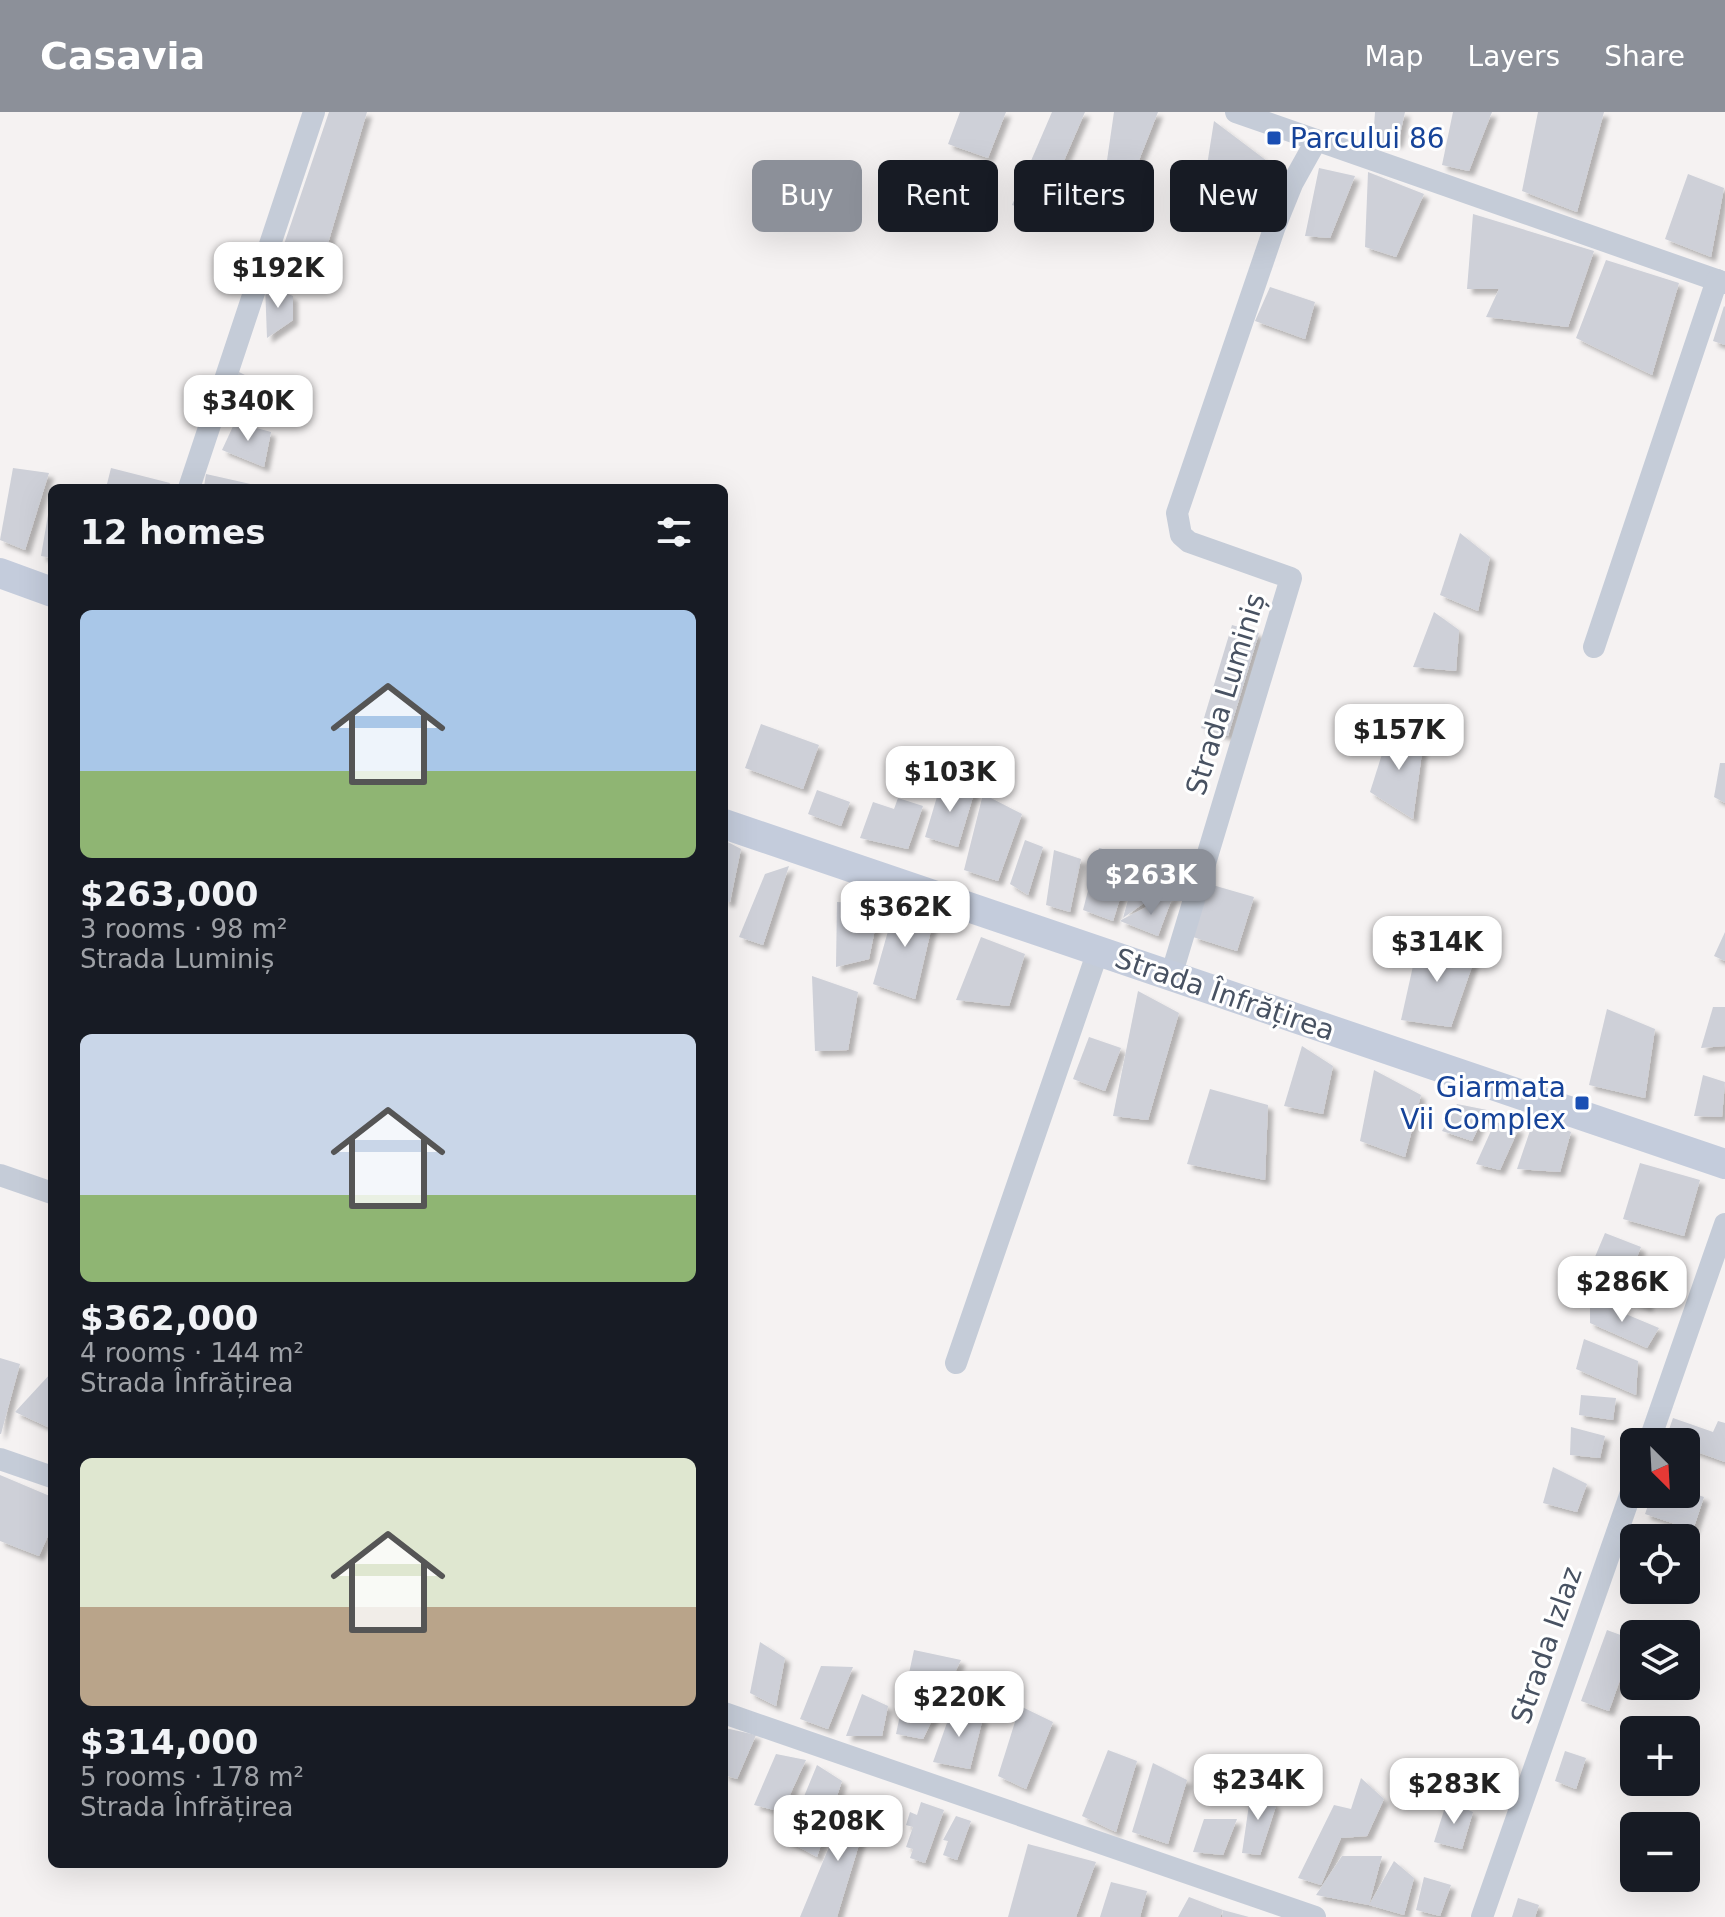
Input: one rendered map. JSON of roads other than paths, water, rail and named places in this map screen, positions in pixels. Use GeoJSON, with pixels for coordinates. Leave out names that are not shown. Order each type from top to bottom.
{"type":"FeatureCollection","features":[{"type":"Feature","properties":{"kind":"street"},"geometry":{"type":"LineString","coordinates":[[190,484],[314,112]]}},
{"type":"Feature","properties":{"kind":"street"},"geometry":{"type":"LineString","coordinates":[[1236,112],[1721,282],[1594,647]]}},
{"type":"Feature","properties":{"kind":"street","name":"Strada Luminiș"},"geometry":{"type":"LineString","coordinates":[[1171,976],[1291,578],[1189,542],[1181,535],[1177,513],[1275,226],[1292,184],[1316,141]]}},
{"type":"Feature","properties":{"kind":"street"},"geometry":{"type":"LineString","coordinates":[[0,573],[48,591]]}},
{"type":"Feature","properties":{"kind":"street","name":"Strada Înfrățirea"},"geometry":{"type":"LineString","coordinates":[[728,825],[1725,1164]]}},
{"type":"Feature","properties":{"kind":"street"},"geometry":{"type":"LineString","coordinates":[[956,1363],[1098,951]]}},
{"type":"Feature","properties":{"kind":"street"},"geometry":{"type":"LineString","coordinates":[[0,1175],[48,1192]]}},
{"type":"Feature","properties":{"kind":"street"},"geometry":{"type":"LineString","coordinates":[[1654,1428],[1725,1224]]}},
{"type":"Feature","properties":{"kind":"street"},"geometry":{"type":"LineString","coordinates":[[0,1459],[48,1476]]}},
{"type":"Feature","properties":{"kind":"street","name":"Strada Izlaz"},"geometry":{"type":"LineString","coordinates":[[1482,1917],[1626,1508]]}},
{"type":"Feature","properties":{"kind":"street"},"geometry":{"type":"LineString","coordinates":[[728,1714],[1315,1917]]}},
{"type":"Feature","properties":{"kind":"place","name":"Parcului 86"},"geometry":{"type":"Point","coordinates":[1274,138]}},
{"type":"Feature","properties":{"kind":"place","name":"Giarmata Vii Complex"},"geometry":{"type":"Point","coordinates":[1582,1103]}}]}
